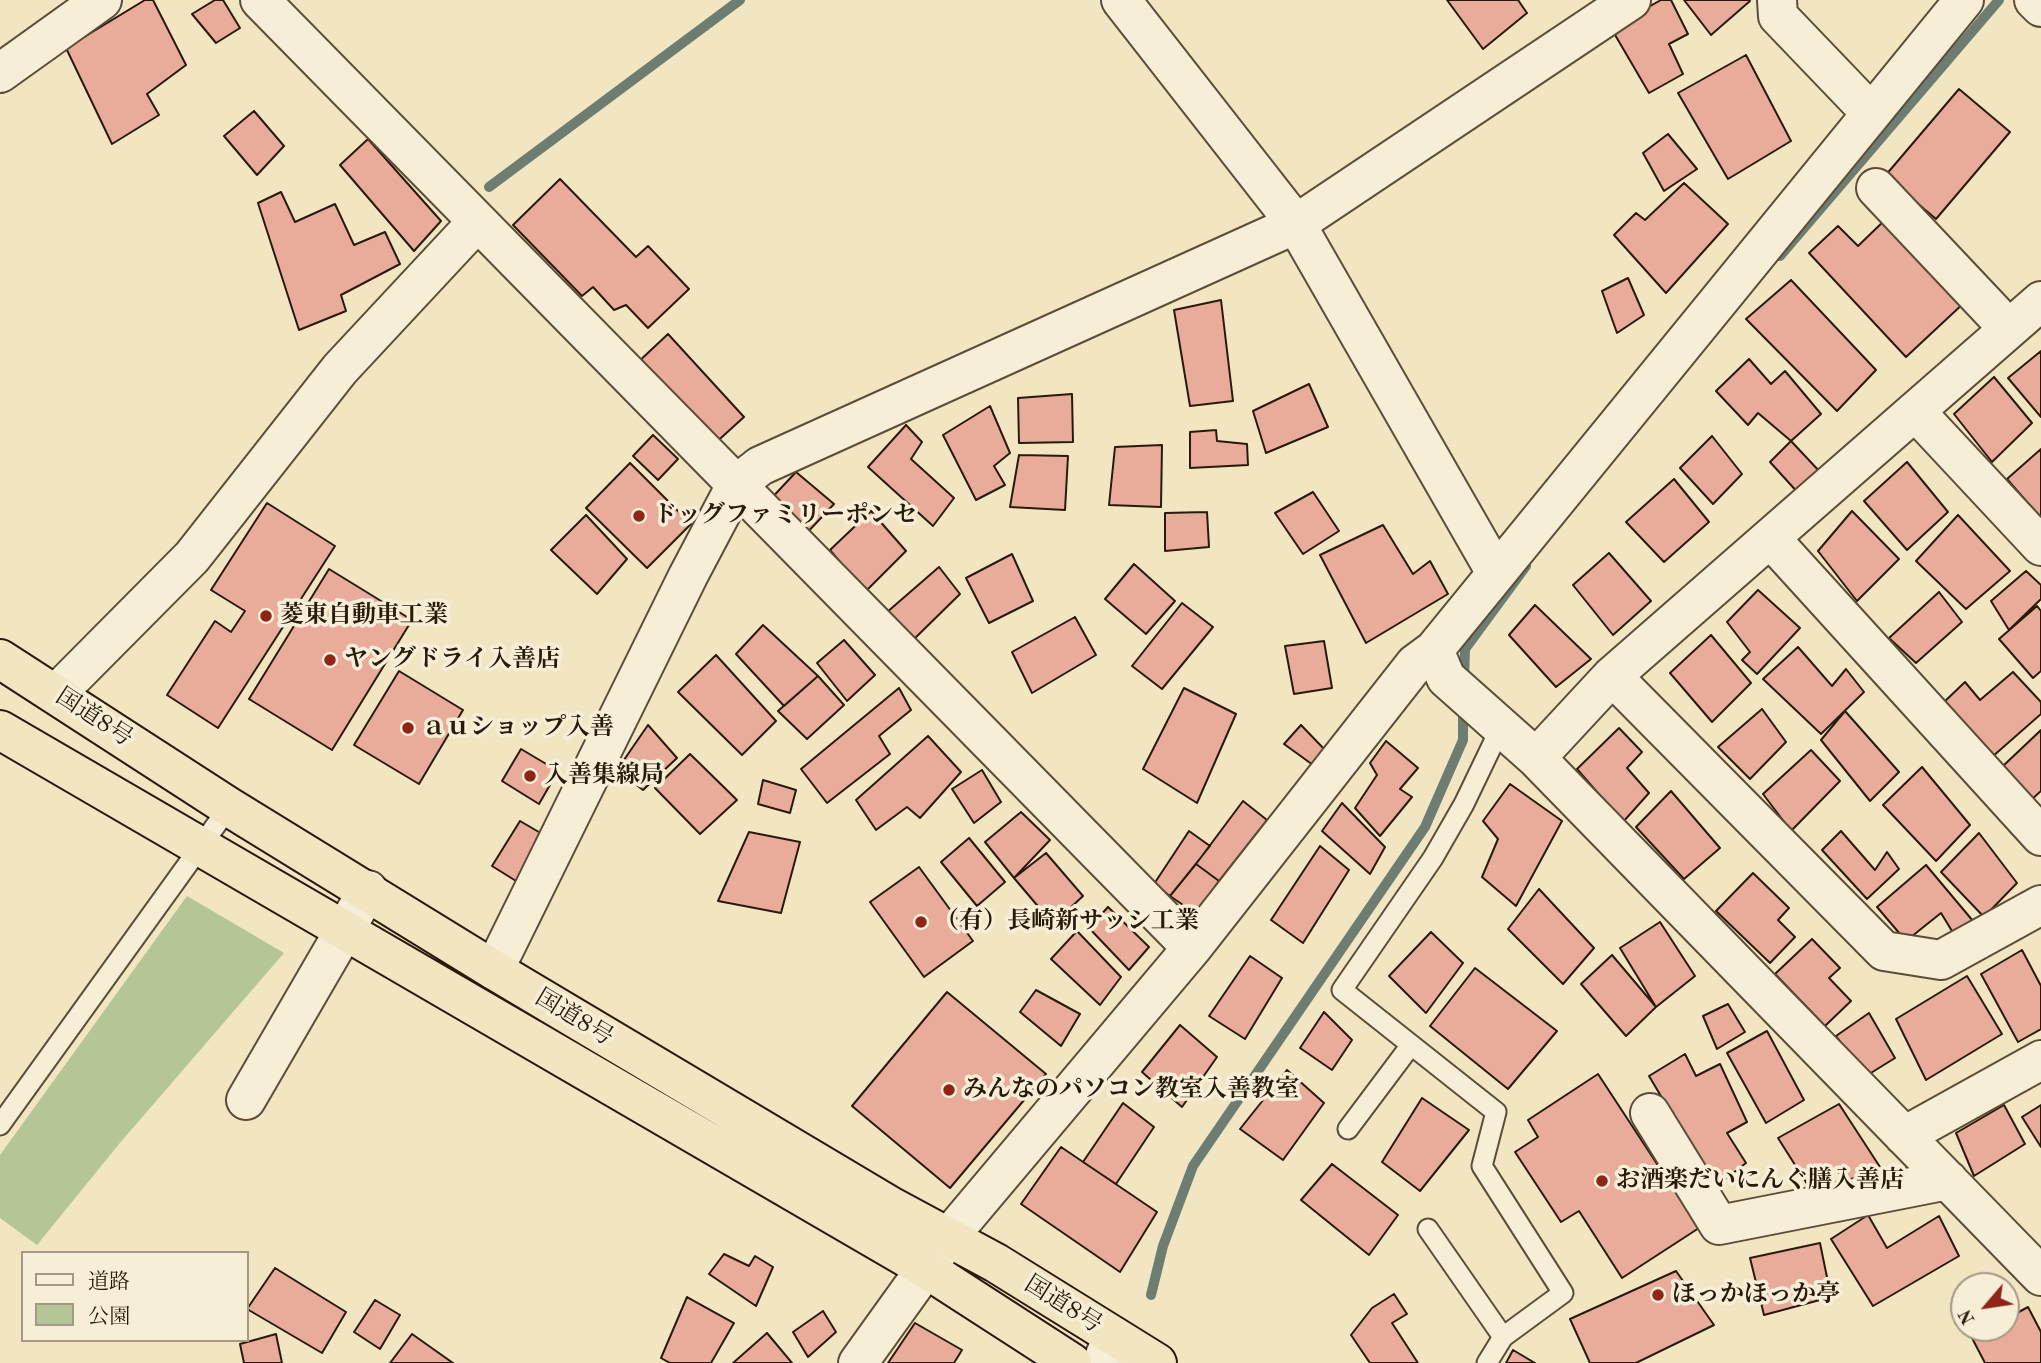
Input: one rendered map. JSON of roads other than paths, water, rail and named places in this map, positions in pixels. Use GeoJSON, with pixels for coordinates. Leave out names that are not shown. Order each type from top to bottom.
{"type":"FeatureCollection","features":[{"type":"Feature","properties":{"kind":"highway","name":"国道8号"},"geometry":{"type":"LineString","coordinates":[[0,659],[57,693],[229,807],[368,890],[936,1253],[1072,1363]]}},
{"type":"Feature","properties":{"kind":"highway","name":"国道8号"},"geometry":{"type":"LineString","coordinates":[[0,730],[936,1253],[996,1263],[1107,1350],[1157,1363]]}},
{"type":"Feature","properties":{"kind":"street"},"geometry":{"type":"LineString","coordinates":[[0,74],[102,0]]}},
{"type":"Feature","properties":{"kind":"street"},"geometry":{"type":"LineString","coordinates":[[260,0],[1192,948]]}},
{"type":"Feature","properties":{"kind":"street"},"geometry":{"type":"LineString","coordinates":[[1121,0],[1296,224],[1495,571]]}},
{"type":"Feature","properties":{"kind":"street"},"geometry":{"type":"LineString","coordinates":[[494,970],[688,576],[736,485],[760,466],[1296,224],[1631,0]]}},
{"type":"Feature","properties":{"kind":"street"},"geometry":{"type":"LineString","coordinates":[[1777,0],[1778,16],[1871,113]]}},
{"type":"Feature","properties":{"kind":"street"},"geometry":{"type":"LineString","coordinates":[[858,1363],[936,1253],[1192,948],[1415,664],[1434,650],[1495,571],[1964,0]]}},
{"type":"Feature","properties":{"kind":"street"},"geometry":{"type":"LineString","coordinates":[[2034,0],[2041,7]]}},
{"type":"Feature","properties":{"kind":"street"},"geometry":{"type":"LineString","coordinates":[[1876,188],[2009,328]]}},
{"type":"Feature","properties":{"kind":"street"},"geometry":{"type":"LineString","coordinates":[[57,693],[192,557],[340,369],[477,222]]}},
{"type":"Feature","properties":{"kind":"street"},"geometry":{"type":"LineString","coordinates":[[1536,758],[1612,676],[2041,301]]}},
{"type":"Feature","properties":{"kind":"street"},"geometry":{"type":"LineString","coordinates":[[1915,411],[2041,546]]}},
{"type":"Feature","properties":{"kind":"street"},"geometry":{"type":"LineString","coordinates":[[1771,539],[2041,835]]}},
{"type":"Feature","properties":{"kind":"street"},"geometry":{"type":"LineString","coordinates":[[1434,650],[1446,678],[1536,758],[2041,1276]]}},
{"type":"Feature","properties":{"kind":"street"},"geometry":{"type":"LineString","coordinates":[[1612,676],[1884,951],[1941,960],[2041,905]]}},
{"type":"Feature","properties":{"kind":"street"},"geometry":{"type":"LineString","coordinates":[[246,1100],[368,890]]}},
{"type":"Feature","properties":{"kind":"street"},"geometry":{"type":"LineString","coordinates":[[1904,1136],[2041,1060]]}},
{"type":"Feature","properties":{"kind":"street"},"geometry":{"type":"LineString","coordinates":[[1650,1112],[1719,1225],[1948,1180]]}},
{"type":"Feature","properties":{"kind":"lane"},"geometry":{"type":"LineString","coordinates":[[1487,1363],[1503,1337],[1563,1293],[1482,1166],[1496,1112],[1342,990],[1433,858],[1464,804],[1501,727]]}},
{"type":"Feature","properties":{"kind":"lane"},"geometry":{"type":"LineString","coordinates":[[0,1125],[229,807]]}},
{"type":"Feature","properties":{"kind":"lane"},"geometry":{"type":"LineString","coordinates":[[1348,1129],[1411,1045]]}},
{"type":"Feature","properties":{"kind":"lane"},"geometry":{"type":"LineString","coordinates":[[1428,1228],[1503,1337]]}},
{"type":"Feature","properties":{"kind":"waterway"},"geometry":{"type":"LineString","coordinates":[[489,187],[740,0]]}},
{"type":"Feature","properties":{"kind":"waterway"},"geometry":{"type":"LineString","coordinates":[[1780,256],[1999,0]]}},
{"type":"Feature","properties":{"kind":"waterway"},"geometry":{"type":"LineString","coordinates":[[1464,680],[1465,649],[1526,566]]}},
{"type":"Feature","properties":{"kind":"waterway"},"geometry":{"type":"LineString","coordinates":[[1151,1295],[1163,1246],[1193,1166],[1425,827],[1463,740],[1463,707]]}},
{"type":"Feature","properties":{"kind":"place","name":"ドッグファミリーポンセ"},"geometry":{"type":"Point","coordinates":[639,516]}},
{"type":"Feature","properties":{"kind":"place","name":"菱東自動車工業"},"geometry":{"type":"Point","coordinates":[266,616]}},
{"type":"Feature","properties":{"kind":"place","name":"ヤングドライ入善店"},"geometry":{"type":"Point","coordinates":[330,660]}},
{"type":"Feature","properties":{"kind":"place","name":"ａｕショップ入善"},"geometry":{"type":"Point","coordinates":[408,728]}},
{"type":"Feature","properties":{"kind":"place","name":"入善集線局"},"geometry":{"type":"Point","coordinates":[530,776]}},
{"type":"Feature","properties":{"kind":"place","name":"（有）長崎新サッシ工業"},"geometry":{"type":"Point","coordinates":[921,922]}},
{"type":"Feature","properties":{"kind":"place","name":"みんなのパソコン教室入善教室"},"geometry":{"type":"Point","coordinates":[949,1090]}},
{"type":"Feature","properties":{"kind":"place","name":"お酒楽だいにんぐ膳入善店"},"geometry":{"type":"Point","coordinates":[1602,1181]}},
{"type":"Feature","properties":{"kind":"place","name":"ほっかほっか亭"},"geometry":{"type":"Point","coordinates":[1658,1295]}}]}
